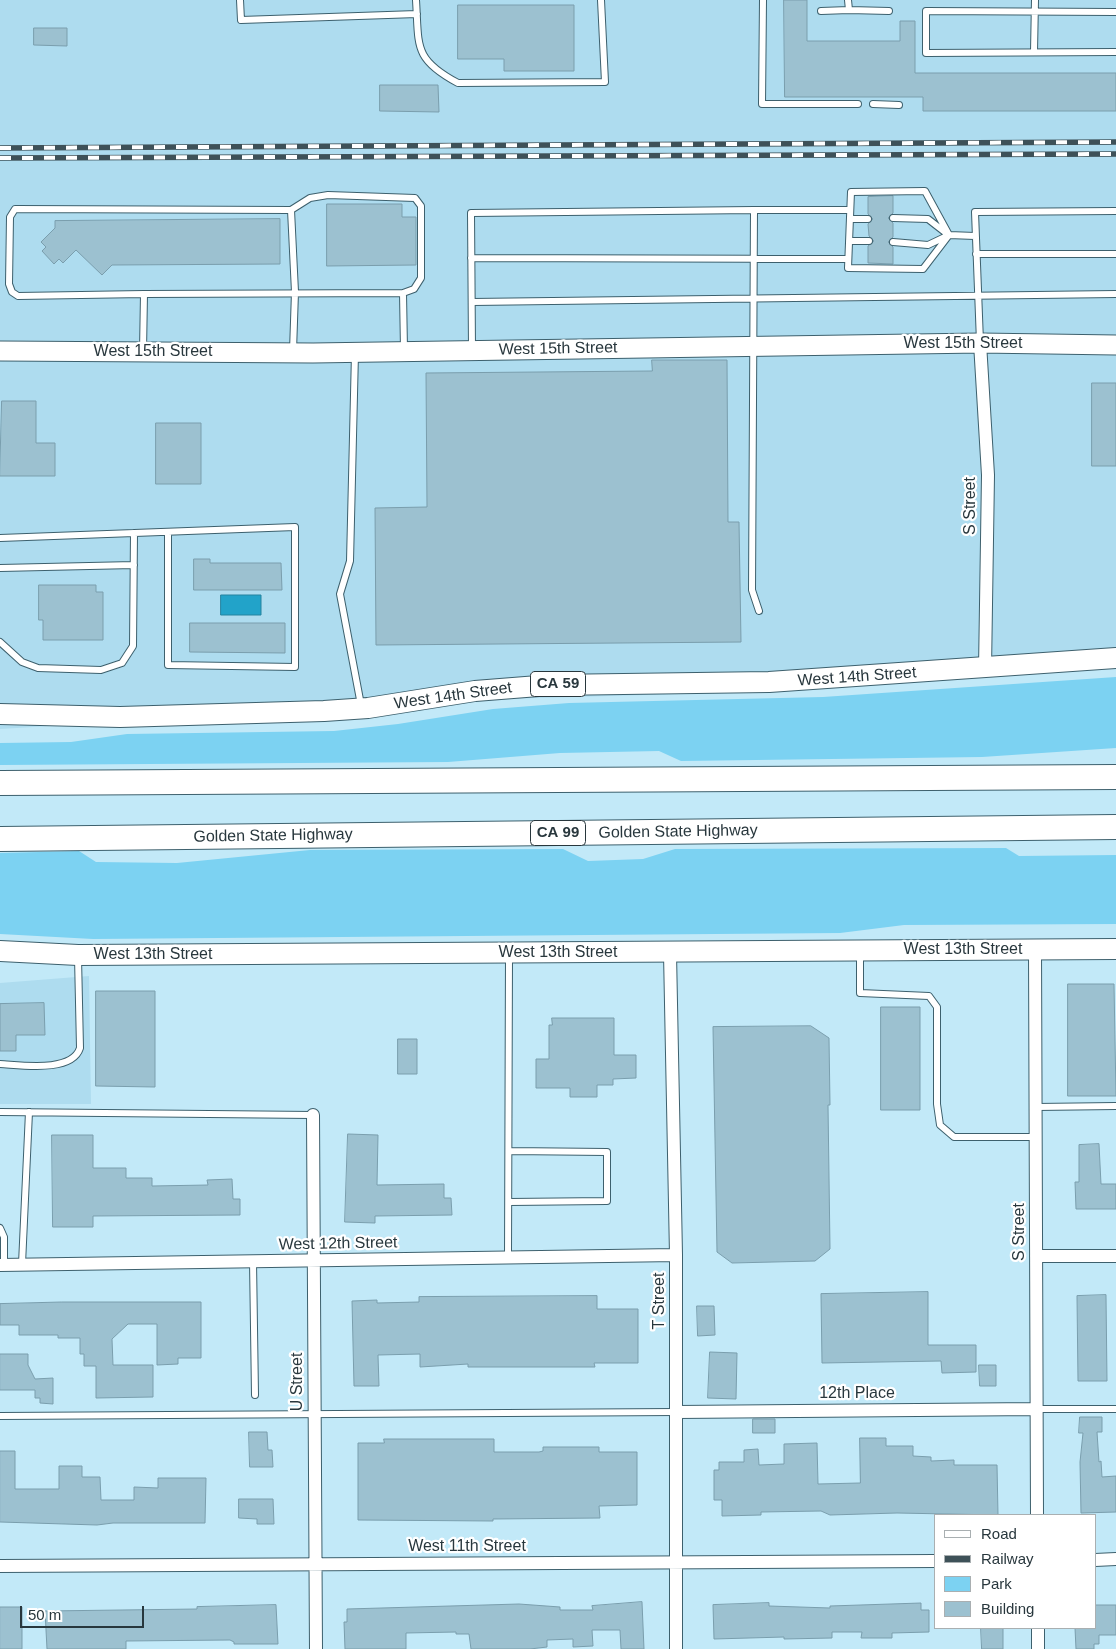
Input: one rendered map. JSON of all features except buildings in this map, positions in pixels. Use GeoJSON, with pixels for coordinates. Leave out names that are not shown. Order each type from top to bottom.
{"type":"FeatureCollection","features":[{"type":"Feature","properties":{"kind":"highway"},"geometry":{"type":"LineString","coordinates":[[0,783],[1116,777]]}},
{"type":"Feature","properties":{"kind":"highway","name":"Golden State Highway"},"geometry":{"type":"LineString","coordinates":[[0,839],[1116,828]]}},
{"type":"Feature","properties":{"kind":"main road","name":"West 14th Street"},"geometry":{"type":"LineString","coordinates":[[0,714],[120,717],[285,713],[361,708],[475,691],[551,685],[769,682],[985,669],[1116,658]]}},
{"type":"Feature","properties":{"kind":"main road","name":"West 13th Street"},"geometry":{"type":"LineString","coordinates":[[0,951],[78,955],[1116,949]]}},
{"type":"Feature","properties":{"kind":"street","name":"West 15th Street"},"geometry":{"type":"LineString","coordinates":[[0,352],[293,353],[980,343],[1116,344]]}},
{"type":"Feature","properties":{"kind":"street","name":"S Street"},"geometry":{"type":"LineString","coordinates":[[980,343],[988,474],[985,669]]}},
{"type":"Feature","properties":{"kind":"street","name":"S Street"},"geometry":{"type":"LineString","coordinates":[[1035,949],[1037,1514]]}},
{"type":"Feature","properties":{"kind":"street","name":"T Street"},"geometry":{"type":"LineString","coordinates":[[670,953],[676,1255],[678,1563],[676,1649]]}},
{"type":"Feature","properties":{"kind":"street","name":"U Street"},"geometry":{"type":"LineString","coordinates":[[313,1115],[316,1649]]}},
{"type":"Feature","properties":{"kind":"street","name":"West 12th Street"},"geometry":{"type":"LineString","coordinates":[[2,1265],[676,1255]]}},
{"type":"Feature","properties":{"kind":"street"},"geometry":{"type":"LineString","coordinates":[[1036,1256],[1116,1256]]}},
{"type":"Feature","properties":{"kind":"street","name":"12th Place"},"geometry":{"type":"LineString","coordinates":[[676,1412],[1037,1409]]}},
{"type":"Feature","properties":{"kind":"street"},"geometry":{"type":"LineString","coordinates":[[1096,1560],[1116,1560]]}},
{"type":"Feature","properties":{"kind":"street","name":"West 11th Street"},"geometry":{"type":"LineString","coordinates":[[0,1566],[934,1561]]}},
{"type":"Feature","properties":{"kind":"street"},"geometry":{"type":"LineString","coordinates":[[1038,1629],[1038,1649]]}},
{"type":"Feature","properties":{"kind":"lane"},"geometry":{"type":"LineString","coordinates":[[240,0],[241,20],[417,14]]}},
{"type":"Feature","properties":{"kind":"lane"},"geometry":{"type":"LineString","coordinates":[[416,0],[419,49],[437,72],[458,83],[605,82],[601,0]]}},
{"type":"Feature","properties":{"kind":"lane"},"geometry":{"type":"LineString","coordinates":[[763,0],[762,104],[858,104]]}},
{"type":"Feature","properties":{"kind":"lane"},"geometry":{"type":"LineString","coordinates":[[848,0],[849,10]]}},
{"type":"Feature","properties":{"kind":"lane"},"geometry":{"type":"LineString","coordinates":[[1034,52],[1035,0]]}},
{"type":"Feature","properties":{"kind":"lane"},"geometry":{"type":"LineString","coordinates":[[821,10],[889,10]]}},
{"type":"Feature","properties":{"kind":"lane"},"geometry":{"type":"LineString","coordinates":[[1116,12],[926,11],[926,53],[1116,52]]}},
{"type":"Feature","properties":{"kind":"lane"},"geometry":{"type":"LineString","coordinates":[[873,104],[899,105]]}},
{"type":"Feature","properties":{"kind":"lane"},"geometry":{"type":"LineString","coordinates":[[851,192],[926,192],[949,235],[923,269],[848,268],[851,192]]}},
{"type":"Feature","properties":{"kind":"lane"},"geometry":{"type":"LineString","coordinates":[[328,195],[415,198],[421,206],[421,278],[414,289],[403,292],[18,296],[12,292],[9,284],[12,212],[15,209],[291,210],[310,198],[328,195]]}},
{"type":"Feature","properties":{"kind":"lane"},"geometry":{"type":"LineString","coordinates":[[291,210],[295,292],[293,353]]}},
{"type":"Feature","properties":{"kind":"lane"},"geometry":{"type":"LineString","coordinates":[[754,210],[752,298],[752,590],[759,610]]}},
{"type":"Feature","properties":{"kind":"lane"},"geometry":{"type":"LineString","coordinates":[[472,350],[471,213],[850,210]]}},
{"type":"Feature","properties":{"kind":"lane"},"geometry":{"type":"LineString","coordinates":[[980,343],[975,212],[1116,211]]}},
{"type":"Feature","properties":{"kind":"lane"},"geometry":{"type":"LineString","coordinates":[[893,218],[928,219],[949,235]]}},
{"type":"Feature","properties":{"kind":"lane"},"geometry":{"type":"LineString","coordinates":[[850,219],[868,219]]}},
{"type":"Feature","properties":{"kind":"lane"},"geometry":{"type":"LineString","coordinates":[[893,242],[928,245],[949,235],[975,236]]}},
{"type":"Feature","properties":{"kind":"lane"},"geometry":{"type":"LineString","coordinates":[[849,241],[869,241]]}},
{"type":"Feature","properties":{"kind":"lane"},"geometry":{"type":"LineString","coordinates":[[976,254],[1116,254]]}},
{"type":"Feature","properties":{"kind":"lane"},"geometry":{"type":"LineString","coordinates":[[472,258],[848,259]]}},
{"type":"Feature","properties":{"kind":"lane"},"geometry":{"type":"LineString","coordinates":[[403,292],[404,351]]}},
{"type":"Feature","properties":{"kind":"lane"},"geometry":{"type":"LineString","coordinates":[[143,352],[144,294]]}},
{"type":"Feature","properties":{"kind":"lane"},"geometry":{"type":"LineString","coordinates":[[472,302],[1116,294]]}},
{"type":"Feature","properties":{"kind":"lane"},"geometry":{"type":"LineString","coordinates":[[355,352],[350,561],[340,594],[361,708]]}},
{"type":"Feature","properties":{"kind":"lane"},"geometry":{"type":"LineString","coordinates":[[0,538],[294,527],[295,667],[168,665],[168,532]]}},
{"type":"Feature","properties":{"kind":"lane"},"geometry":{"type":"LineString","coordinates":[[0,642],[22,662],[38,668],[101,670],[122,663],[133,646],[134,533]]}},
{"type":"Feature","properties":{"kind":"lane"},"geometry":{"type":"LineString","coordinates":[[0,568],[134,565]]}},
{"type":"Feature","properties":{"kind":"lane"},"geometry":{"type":"LineString","coordinates":[[860,951],[860,993],[929,996],[937,1007],[937,1104],[940,1125],[954,1137],[1036,1137]]}},
{"type":"Feature","properties":{"kind":"lane"},"geometry":{"type":"LineString","coordinates":[[508,1257],[510,1151],[509,952]]}},
{"type":"Feature","properties":{"kind":"lane"},"geometry":{"type":"LineString","coordinates":[[0,1064],[46,1066],[69,1062],[78,1055],[80,1048],[78,955]]}},
{"type":"Feature","properties":{"kind":"lane"},"geometry":{"type":"LineString","coordinates":[[1036,1107],[1116,1106]]}},
{"type":"Feature","properties":{"kind":"lane"},"geometry":{"type":"LineString","coordinates":[[0,1112],[313,1115]]}},
{"type":"Feature","properties":{"kind":"lane"},"geometry":{"type":"LineString","coordinates":[[22,1264],[29,1112]]}},
{"type":"Feature","properties":{"kind":"lane"},"geometry":{"type":"LineString","coordinates":[[509,1202],[607,1201],[607,1152],[510,1151]]}},
{"type":"Feature","properties":{"kind":"lane"},"geometry":{"type":"LineString","coordinates":[[0,1228],[4,1238],[2,1265]]}},
{"type":"Feature","properties":{"kind":"lane"},"geometry":{"type":"LineString","coordinates":[[253,1261],[256,1395]]}},
{"type":"Feature","properties":{"kind":"lane"},"geometry":{"type":"LineString","coordinates":[[1037,1409],[1116,1409]]}},
{"type":"Feature","properties":{"kind":"lane"},"geometry":{"type":"LineString","coordinates":[[0,1416],[676,1412]]}},
{"type":"Feature","properties":{"kind":"shaded area"},"geometry":{"type":"Polygon","coordinates":[[[0,0],[1116,0],[1116,664],[752,692],[501,699],[0,729],[0,0]]]}},
{"type":"Feature","properties":{"kind":"shaded area"},"geometry":{"type":"Polygon","coordinates":[[[221,595],[261,595],[261,615],[221,615],[221,595]]]}},
{"type":"Feature","properties":{"kind":"shaded area"},"geometry":{"type":"Polygon","coordinates":[[[89,976],[91,1104],[0,1104],[0,983],[89,976]]]}},
{"type":"Feature","properties":{"kind":"green space"},"geometry":{"type":"Polygon","coordinates":[[[1116,677],[1116,748],[982,757],[681,761],[659,751],[560,753],[448,762],[0,765],[0,743],[71,742],[127,734],[334,731],[398,724],[493,709],[569,703],[823,697],[1116,677]]]}},
{"type":"Feature","properties":{"kind":"green space"},"geometry":{"type":"Polygon","coordinates":[[[1006,848],[1019,856],[1116,855],[1116,924],[904,925],[840,933],[93,939],[0,934],[0,853],[79,851],[96,862],[177,863],[310,850],[563,849],[588,861],[643,859],[675,849],[1006,848]]]}},
{"type":"Feature","properties":{"kind":"railway"},"geometry":{"type":"LineString","coordinates":[[0,148],[1116,142]]}},
{"type":"Feature","properties":{"kind":"railway"},"geometry":{"type":"LineString","coordinates":[[0,158],[1116,154]]}}]}
